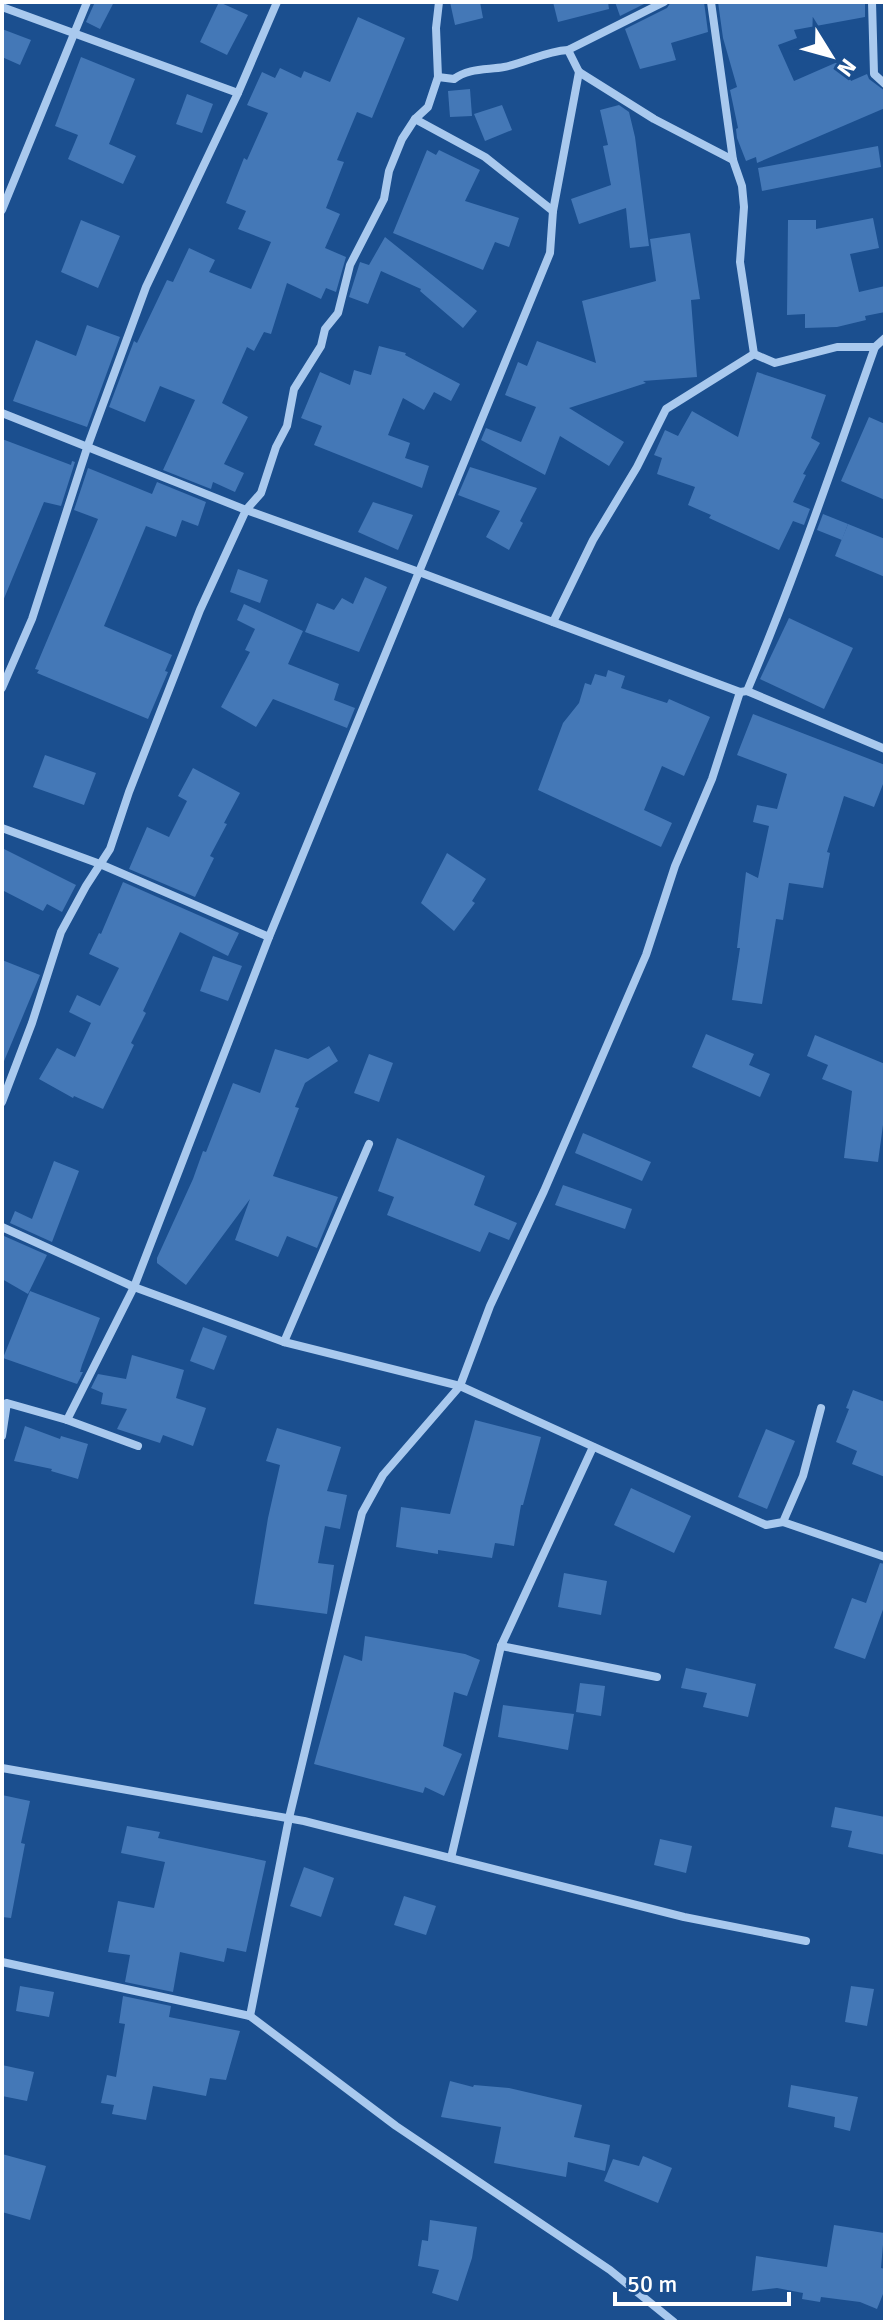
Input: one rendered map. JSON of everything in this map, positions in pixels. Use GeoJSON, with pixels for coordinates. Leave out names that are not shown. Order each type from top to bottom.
{"type":"FeatureCollection","features":[{"type":"Feature","properties":{"kind":"street"},"geometry":{"type":"LineString","coordinates":[[2,210],[87,2]]}},
{"type":"Feature","properties":{"kind":"street"},"geometry":{"type":"LineString","coordinates":[[2,688],[32,619],[88,445],[146,287],[238,93],[277,2]]}},
{"type":"Feature","properties":{"kind":"street"},"geometry":{"type":"LineString","coordinates":[[2,1102],[32,1023],[61,932],[110,849],[200,610],[246,510],[261,493],[276,447],[287,426],[294,389],[321,346],[325,329],[338,313],[350,265],[384,199],[389,171],[402,139],[415,119],[428,107],[438,77],[436,28],[439,2]]}},
{"type":"Feature","properties":{"kind":"street"},"geometry":{"type":"LineString","coordinates":[[438,77],[454,79],[463,72],[507,67],[554,51],[568,50],[664,2]]}},
{"type":"Feature","properties":{"kind":"street"},"geometry":{"type":"LineString","coordinates":[[711,2],[733,160],[742,186],[744,207],[740,262],[754,354]]}},
{"type":"Feature","properties":{"kind":"street"},"geometry":{"type":"LineString","coordinates":[[872,2],[874,74],[885,84]]}},
{"type":"Feature","properties":{"kind":"street"},"geometry":{"type":"LineString","coordinates":[[2,7],[238,93]]}},
{"type":"Feature","properties":{"kind":"street"},"geometry":{"type":"LineString","coordinates":[[568,50],[579,72],[654,119],[733,160]]}},
{"type":"Feature","properties":{"kind":"street"},"geometry":{"type":"LineString","coordinates":[[67,1420],[134,1287],[269,937],[550,253],[553,211],[579,72]]}},
{"type":"Feature","properties":{"kind":"street"},"geometry":{"type":"LineString","coordinates":[[415,119],[485,157],[553,211]]}},
{"type":"Feature","properties":{"kind":"street"},"geometry":{"type":"LineString","coordinates":[[250,2016],[289,1818],[362,1513],[383,1475],[460,1386],[490,1306],[562,1150],[646,955],[675,866],[744,692],[778,619],[875,347],[885,338]]}},
{"type":"Feature","properties":{"kind":"street"},"geometry":{"type":"LineString","coordinates":[[754,354],[775,363],[837,347],[875,347]]}},
{"type":"Feature","properties":{"kind":"street"},"geometry":{"type":"LineString","coordinates":[[553,622],[593,540],[637,467],[666,409],[754,354]]}},
{"type":"Feature","properties":{"kind":"street"},"geometry":{"type":"LineString","coordinates":[[2,413],[246,510],[744,692],[885,749]]}},
{"type":"Feature","properties":{"kind":"street"},"geometry":{"type":"LineString","coordinates":[[2,828],[100,864],[269,937]]}},
{"type":"Feature","properties":{"kind":"street"},"geometry":{"type":"LineString","coordinates":[[284,1342],[369,1144]]}},
{"type":"Feature","properties":{"kind":"street"},"geometry":{"type":"LineString","coordinates":[[2,1227],[134,1287],[284,1342],[460,1386],[766,1525],[783,1522],[885,1557]]}},
{"type":"Feature","properties":{"kind":"street"},"geometry":{"type":"LineString","coordinates":[[2,1436],[5,1402],[138,1446]]}},
{"type":"Feature","properties":{"kind":"street"},"geometry":{"type":"LineString","coordinates":[[783,1522],[803,1476],[821,1408]]}},
{"type":"Feature","properties":{"kind":"street"},"geometry":{"type":"LineString","coordinates":[[451,1858],[501,1646],[593,1447]]}},
{"type":"Feature","properties":{"kind":"street"},"geometry":{"type":"LineString","coordinates":[[501,1646],[657,1677]]}},
{"type":"Feature","properties":{"kind":"street"},"geometry":{"type":"LineString","coordinates":[[2,1768],[289,1818],[684,1917],[806,1941]]}},
{"type":"Feature","properties":{"kind":"street"},"geometry":{"type":"LineString","coordinates":[[2,1962],[250,2016],[396,2126],[610,2270],[674,2322]]}},
{"type":"Feature","properties":{"kind":"building"},"geometry":{"type":"Polygon","coordinates":[[[95,2],[114,2],[100,29],[86,22],[95,2]]]}},
{"type":"Feature","properties":{"kind":"building"},"geometry":{"type":"Polygon","coordinates":[[[219,2],[248,15],[227,55],[200,42],[219,2]]]}},
{"type":"Feature","properties":{"kind":"building"},"geometry":{"type":"Polygon","coordinates":[[[450,2],[480,2],[483,18],[455,25],[450,2]]]}},
{"type":"Feature","properties":{"kind":"building"},"geometry":{"type":"Polygon","coordinates":[[[553,2],[608,2],[609,9],[558,22],[553,2]]]}},
{"type":"Feature","properties":{"kind":"building"},"geometry":{"type":"Polygon","coordinates":[[[615,2],[648,2],[620,16],[615,2]]]}},
{"type":"Feature","properties":{"kind":"building"},"geometry":{"type":"Polygon","coordinates":[[[671,2],[704,2],[708,32],[671,43],[676,60],[640,69],[625,29],[667,8],[671,2]]]}},
{"type":"Feature","properties":{"kind":"building"},"geometry":{"type":"Polygon","coordinates":[[[718,2],[865,2],[865,17],[794,30],[797,38],[778,45],[794,81],[842,60],[851,81],[867,74],[885,91],[885,108],[757,163],[756,157],[746,161],[737,138],[738,128],[730,90],[737,87],[723,38],[718,2]]]}},
{"type":"Feature","properties":{"kind":"building"},"geometry":{"type":"Polygon","coordinates":[[[358,17],[405,38],[372,118],[357,112],[337,160],[344,162],[326,208],[340,214],[325,248],[346,257],[336,292],[326,288],[321,299],[287,283],[271,334],[264,332],[254,351],[247,347],[222,403],[248,417],[224,464],[244,473],[235,492],[213,482],[211,489],[163,470],[195,400],[160,386],[145,422],[109,407],[134,341],[137,343],[167,280],[173,282],[189,248],[215,260],[209,272],[251,289],[271,242],[238,229],[246,211],[226,203],[244,158],[247,160],[268,113],[247,105],[262,72],[275,78],[280,68],[301,78],[304,71],[330,82],[358,17]]]}},
{"type":"Feature","properties":{"kind":"building"},"geometry":{"type":"Polygon","coordinates":[[[2,29],[31,40],[20,65],[2,57],[2,29]]]}},
{"type":"Feature","properties":{"kind":"building"},"geometry":{"type":"Polygon","coordinates":[[[81,57],[135,79],[109,144],[136,156],[123,184],[68,159],[78,135],[55,126],[81,57]]]}},
{"type":"Feature","properties":{"kind":"building"},"geometry":{"type":"Polygon","coordinates":[[[470,89],[472,116],[450,117],[448,91],[470,89]]]}},
{"type":"Feature","properties":{"kind":"building"},"geometry":{"type":"Polygon","coordinates":[[[187,94],[213,104],[202,133],[176,124],[187,94]]]}},
{"type":"Feature","properties":{"kind":"building"},"geometry":{"type":"Polygon","coordinates":[[[502,105],[512,130],[485,141],[474,114],[502,105]]]}},
{"type":"Feature","properties":{"kind":"building"},"geometry":{"type":"Polygon","coordinates":[[[619,105],[629,112],[635,137],[649,246],[630,248],[626,208],[579,224],[571,199],[611,185],[603,146],[608,145],[600,110],[619,105]]]}},
{"type":"Feature","properties":{"kind":"building"},"geometry":{"type":"Polygon","coordinates":[[[878,146],[881,167],[762,191],[758,168],[878,146]]]}},
{"type":"Feature","properties":{"kind":"building"},"geometry":{"type":"Polygon","coordinates":[[[427,150],[436,155],[439,150],[480,170],[465,201],[519,218],[509,247],[495,242],[483,270],[393,233],[427,150]]]}},
{"type":"Feature","properties":{"kind":"building"},"geometry":{"type":"Polygon","coordinates":[[[873,218],[879,248],[850,254],[859,292],[885,286],[885,312],[837,327],[805,328],[805,314],[787,315],[788,220],[816,220],[816,229],[873,218]]]}},
{"type":"Feature","properties":{"kind":"building"},"geometry":{"type":"Polygon","coordinates":[[[81,220],[120,236],[98,288],[61,272],[81,220]]]}},
{"type":"Feature","properties":{"kind":"building"},"geometry":{"type":"Polygon","coordinates":[[[690,233],[700,299],[691,300],[697,377],[643,381],[646,383],[569,408],[624,442],[609,466],[560,436],[545,475],[481,440],[486,428],[521,442],[536,407],[505,395],[518,362],[527,366],[537,341],[596,363],[582,301],[656,281],[650,239],[690,233]]]}},
{"type":"Feature","properties":{"kind":"building"},"geometry":{"type":"Polygon","coordinates":[[[385,237],[477,311],[463,328],[421,289],[381,271],[368,304],[349,297],[360,262],[369,265],[385,237]]]}},
{"type":"Feature","properties":{"kind":"building"},"geometry":{"type":"Polygon","coordinates":[[[87,325],[120,337],[87,427],[13,401],[36,340],[76,356],[87,325]]]}},
{"type":"Feature","properties":{"kind":"building"},"geometry":{"type":"Polygon","coordinates":[[[379,346],[406,353],[460,384],[451,401],[434,392],[424,410],[403,398],[388,435],[410,443],[405,458],[429,466],[422,488],[314,445],[322,426],[301,418],[320,372],[350,385],[354,370],[371,375],[379,346]]]}},
{"type":"Feature","properties":{"kind":"building"},"geometry":{"type":"Polygon","coordinates":[[[757,372],[826,395],[811,438],[820,443],[803,474],[806,475],[793,502],[810,509],[804,525],[793,521],[779,550],[688,505],[695,487],[657,474],[662,458],[654,455],[665,430],[678,436],[692,411],[738,437],[757,372]]]}},
{"type":"Feature","properties":{"kind":"building"},"geometry":{"type":"Polygon","coordinates":[[[869,417],[885,424],[885,500],[841,481],[869,417]]]}},
{"type":"Feature","properties":{"kind":"building"},"geometry":{"type":"Polygon","coordinates":[[[2,439],[71,465],[72,461],[75,462],[61,506],[44,502],[3,601],[2,439]]]}},
{"type":"Feature","properties":{"kind":"building"},"geometry":{"type":"Polygon","coordinates":[[[470,467],[537,488],[509,550],[486,537],[500,511],[458,495],[470,467]]]}},
{"type":"Feature","properties":{"kind":"building"},"geometry":{"type":"Polygon","coordinates":[[[88,468],[152,494],[157,482],[206,502],[198,526],[182,520],[176,537],[146,526],[104,626],[172,655],[148,719],[37,673],[39,670],[35,669],[98,519],[74,510],[88,468]]]}},
{"type":"Feature","properties":{"kind":"building"},"geometry":{"type":"Polygon","coordinates":[[[373,502],[413,515],[398,550],[358,532],[373,502]]]}},
{"type":"Feature","properties":{"kind":"building"},"geometry":{"type":"Polygon","coordinates":[[[823,514],[848,524],[842,540],[817,530],[823,514]]]}},
{"type":"Feature","properties":{"kind":"building"},"geometry":{"type":"Polygon","coordinates":[[[848,524],[885,539],[885,577],[835,556],[848,524]]]}},
{"type":"Feature","properties":{"kind":"building"},"geometry":{"type":"Polygon","coordinates":[[[238,569],[268,580],[260,603],[230,592],[238,569]]]}},
{"type":"Feature","properties":{"kind":"building"},"geometry":{"type":"Polygon","coordinates":[[[365,577],[387,587],[359,652],[305,632],[317,603],[334,610],[342,598],[353,604],[365,577]]]}},
{"type":"Feature","properties":{"kind":"building"},"geometry":{"type":"Polygon","coordinates":[[[244,604],[303,631],[288,664],[339,684],[334,700],[355,708],[347,728],[273,699],[256,727],[221,707],[250,652],[245,650],[255,629],[237,620],[244,604]]]}},
{"type":"Feature","properties":{"kind":"building"},"geometry":{"type":"Polygon","coordinates":[[[789,618],[853,648],[824,709],[760,679],[789,618]]]}},
{"type":"Feature","properties":{"kind":"building"},"geometry":{"type":"Polygon","coordinates":[[[608,670],[625,676],[621,688],[667,703],[669,699],[710,717],[684,776],[662,766],[644,810],[672,823],[661,847],[538,790],[563,723],[579,703],[585,683],[591,685],[595,674],[606,677],[608,670]]]}},
{"type":"Feature","properties":{"kind":"building"},"geometry":{"type":"Polygon","coordinates":[[[753,714],[885,765],[885,779],[874,807],[844,796],[827,852],[830,853],[823,888],[789,883],[783,920],[776,919],[762,1004],[732,1000],[740,948],[737,948],[746,872],[758,878],[769,826],[753,822],[757,805],[777,809],[787,774],[737,755],[753,714]]]}},
{"type":"Feature","properties":{"kind":"building"},"geometry":{"type":"Polygon","coordinates":[[[45,755],[96,773],[84,805],[33,787],[45,755]]]}},
{"type":"Feature","properties":{"kind":"building"},"geometry":{"type":"Polygon","coordinates":[[[193,768],[240,793],[224,823],[227,824],[210,856],[214,858],[195,897],[129,869],[147,827],[169,837],[187,801],[178,796],[193,768]]]}},
{"type":"Feature","properties":{"kind":"building"},"geometry":{"type":"Polygon","coordinates":[[[2,848],[76,885],[62,912],[47,904],[43,911],[2,890],[2,848]]]}},
{"type":"Feature","properties":{"kind":"building"},"geometry":{"type":"Polygon","coordinates":[[[447,853],[486,879],[472,901],[475,903],[454,931],[421,903],[447,853]]]}},
{"type":"Feature","properties":{"kind":"building"},"geometry":{"type":"Polygon","coordinates":[[[123,882],[239,933],[228,956],[180,932],[143,1011],[146,1013],[131,1043],[134,1045],[103,1109],[73,1098],[39,1079],[57,1048],[75,1057],[91,1023],[69,1012],[77,995],[100,1006],[119,968],[89,954],[123,882]]]}},
{"type":"Feature","properties":{"kind":"building"},"geometry":{"type":"Polygon","coordinates":[[[213,956],[242,966],[228,1001],[200,991],[213,956]]]}},
{"type":"Feature","properties":{"kind":"building"},"geometry":{"type":"Polygon","coordinates":[[[2,960],[40,975],[2,1066],[2,960]]]}},
{"type":"Feature","properties":{"kind":"building"},"geometry":{"type":"Polygon","coordinates":[[[706,1034],[754,1054],[749,1065],[770,1074],[760,1097],[692,1067],[706,1034]]]}},
{"type":"Feature","properties":{"kind":"building"},"geometry":{"type":"Polygon","coordinates":[[[815,1035],[885,1064],[885,1110],[878,1162],[844,1158],[852,1091],[822,1079],[828,1065],[807,1056],[815,1035]]]}},
{"type":"Feature","properties":{"kind":"building"},"geometry":{"type":"Polygon","coordinates":[[[329,1046],[338,1061],[305,1083],[295,1107],[299,1108],[273,1176],[338,1197],[317,1248],[287,1236],[278,1257],[235,1240],[250,1199],[186,1285],[157,1263],[157,1258],[203,1151],[206,1152],[233,1083],[260,1093],[275,1049],[308,1059],[329,1046]]]}},
{"type":"Feature","properties":{"kind":"building"},"geometry":{"type":"Polygon","coordinates":[[[369,1054],[393,1063],[379,1102],[354,1093],[369,1054]]]}},
{"type":"Feature","properties":{"kind":"building"},"geometry":{"type":"Polygon","coordinates":[[[583,1133],[651,1162],[642,1181],[575,1153],[583,1133]]]}},
{"type":"Feature","properties":{"kind":"building"},"geometry":{"type":"Polygon","coordinates":[[[397,1138],[485,1176],[474,1205],[517,1223],[509,1240],[489,1232],[480,1252],[387,1215],[394,1197],[378,1191],[397,1138]]]}},
{"type":"Feature","properties":{"kind":"building"},"geometry":{"type":"Polygon","coordinates":[[[54,1161],[79,1171],[52,1242],[10,1223],[15,1211],[32,1219],[54,1161]]]}},
{"type":"Feature","properties":{"kind":"building"},"geometry":{"type":"Polygon","coordinates":[[[563,1185],[632,1209],[625,1229],[555,1205],[563,1185]]]}},
{"type":"Feature","properties":{"kind":"building"},"geometry":{"type":"Polygon","coordinates":[[[4,1236],[47,1255],[28,1294],[2,1279],[4,1236]]]}},
{"type":"Feature","properties":{"kind":"building"},"geometry":{"type":"Polygon","coordinates":[[[30,1291],[100,1318],[77,1384],[3,1358],[30,1291]]]}},
{"type":"Feature","properties":{"kind":"building"},"geometry":{"type":"Polygon","coordinates":[[[203,1327],[227,1336],[214,1370],[190,1361],[203,1327]]]}},
{"type":"Feature","properties":{"kind":"building"},"geometry":{"type":"Polygon","coordinates":[[[132,1355],[184,1370],[176,1398],[206,1408],[193,1446],[163,1435],[160,1443],[117,1429],[127,1409],[101,1404],[103,1393],[91,1388],[98,1374],[126,1379],[132,1355]]]}},
{"type":"Feature","properties":{"kind":"building"},"geometry":{"type":"Polygon","coordinates":[[[853,1390],[885,1402],[885,1477],[852,1464],[857,1451],[836,1442],[853,1390]]]}},
{"type":"Feature","properties":{"kind":"building"},"geometry":{"type":"Polygon","coordinates":[[[475,1420],[541,1437],[521,1505],[514,1546],[495,1543],[492,1558],[396,1547],[401,1507],[450,1514],[475,1420]]]}},
{"type":"Feature","properties":{"kind":"building"},"geometry":{"type":"Polygon","coordinates":[[[25,1426],[60,1439],[61,1436],[88,1444],[78,1479],[52,1469],[14,1461],[25,1426]]]}},
{"type":"Feature","properties":{"kind":"building"},"geometry":{"type":"Polygon","coordinates":[[[277,1428],[341,1447],[327,1491],[347,1495],[340,1529],[325,1526],[318,1563],[334,1565],[327,1614],[254,1604],[280,1465],[266,1461],[277,1428]]]}},
{"type":"Feature","properties":{"kind":"building"},"geometry":{"type":"Polygon","coordinates":[[[766,1429],[795,1441],[767,1509],[738,1497],[766,1429]]]}},
{"type":"Feature","properties":{"kind":"building"},"geometry":{"type":"Polygon","coordinates":[[[631,1488],[691,1516],[674,1553],[614,1525],[631,1488]]]}},
{"type":"Feature","properties":{"kind":"building"},"geometry":{"type":"Polygon","coordinates":[[[880,1563],[885,1564],[885,1604],[865,1659],[834,1648],[852,1598],[866,1603],[880,1563]]]}},
{"type":"Feature","properties":{"kind":"building"},"geometry":{"type":"Polygon","coordinates":[[[564,1573],[607,1581],[601,1615],[558,1607],[564,1573]]]}},
{"type":"Feature","properties":{"kind":"building"},"geometry":{"type":"Polygon","coordinates":[[[365,1636],[465,1654],[480,1660],[467,1696],[454,1692],[443,1746],[462,1754],[444,1796],[425,1787],[423,1793],[314,1764],[344,1655],[362,1661],[365,1636]]]}},
{"type":"Feature","properties":{"kind":"building"},"geometry":{"type":"Polygon","coordinates":[[[686,1668],[756,1684],[748,1717],[703,1707],[707,1693],[681,1688],[686,1668]]]}},
{"type":"Feature","properties":{"kind":"building"},"geometry":{"type":"Polygon","coordinates":[[[580,1683],[605,1686],[601,1716],[576,1712],[580,1683]]]}},
{"type":"Feature","properties":{"kind":"building"},"geometry":{"type":"Polygon","coordinates":[[[503,1705],[574,1714],[568,1750],[498,1737],[503,1705]]]}},
{"type":"Feature","properties":{"kind":"building"},"geometry":{"type":"Polygon","coordinates":[[[2,1795],[30,1801],[11,1918],[2,1917],[2,1795]]]}},
{"type":"Feature","properties":{"kind":"building"},"geometry":{"type":"Polygon","coordinates":[[[835,1807],[885,1817],[885,1855],[848,1847],[852,1831],[831,1827],[835,1807]]]}},
{"type":"Feature","properties":{"kind":"building"},"geometry":{"type":"Polygon","coordinates":[[[127,1826],[160,1832],[158,1838],[266,1861],[246,1952],[227,1948],[224,1962],[180,1952],[173,1992],[125,1982],[130,1955],[108,1952],[118,1901],[154,1908],[165,1862],[121,1853],[127,1826]]]}},
{"type":"Feature","properties":{"kind":"building"},"geometry":{"type":"Polygon","coordinates":[[[660,1839],[692,1846],[686,1873],[654,1865],[660,1839]]]}},
{"type":"Feature","properties":{"kind":"building"},"geometry":{"type":"Polygon","coordinates":[[[304,1867],[334,1878],[321,1917],[290,1906],[304,1867]]]}},
{"type":"Feature","properties":{"kind":"building"},"geometry":{"type":"Polygon","coordinates":[[[404,1896],[436,1906],[426,1935],[394,1925],[404,1896]]]}},
{"type":"Feature","properties":{"kind":"building"},"geometry":{"type":"Polygon","coordinates":[[[20,1986],[54,1992],[49,2017],[16,2011],[20,1986]]]}},
{"type":"Feature","properties":{"kind":"building"},"geometry":{"type":"Polygon","coordinates":[[[851,1986],[874,1989],[867,2026],[845,2022],[851,1986]]]}},
{"type":"Feature","properties":{"kind":"building"},"geometry":{"type":"Polygon","coordinates":[[[123,1996],[171,2006],[169,2017],[240,2031],[226,2080],[210,2078],[206,2096],[153,2086],[146,2120],[112,2114],[114,2105],[101,2103],[107,2075],[116,2077],[125,2024],[119,2023],[123,1996]]]}},
{"type":"Feature","properties":{"kind":"building"},"geometry":{"type":"Polygon","coordinates":[[[2,2065],[34,2072],[27,2101],[2,2096],[2,2065]]]}},
{"type":"Feature","properties":{"kind":"building"},"geometry":{"type":"Polygon","coordinates":[[[450,2081],[473,2087],[509,2088],[582,2105],[574,2137],[610,2145],[605,2171],[568,2162],[566,2177],[494,2163],[501,2127],[441,2117],[450,2081]]]}},
{"type":"Feature","properties":{"kind":"building"},"geometry":{"type":"Polygon","coordinates":[[[791,2085],[858,2097],[850,2131],[834,2127],[835,2117],[788,2107],[791,2085]]]}},
{"type":"Feature","properties":{"kind":"building"},"geometry":{"type":"Polygon","coordinates":[[[2,2154],[46,2166],[30,2220],[2,2212],[2,2154]]]}},
{"type":"Feature","properties":{"kind":"building"},"geometry":{"type":"Polygon","coordinates":[[[643,2156],[672,2168],[658,2203],[604,2181],[613,2159],[639,2166],[643,2156]]]}},
{"type":"Feature","properties":{"kind":"building"},"geometry":{"type":"Polygon","coordinates":[[[430,2220],[477,2227],[472,2258],[458,2301],[432,2293],[439,2270],[418,2266],[422,2240],[428,2241],[430,2220]]]}},
{"type":"Feature","properties":{"kind":"building"},"geometry":{"type":"Polygon","coordinates":[[[834,2225],[884,2233],[881,2268],[885,2269],[885,2289],[877,2309],[860,2302],[821,2297],[820,2302],[802,2299],[803,2293],[777,2288],[752,2291],[756,2256],[827,2267],[834,2225]]]}}]}
